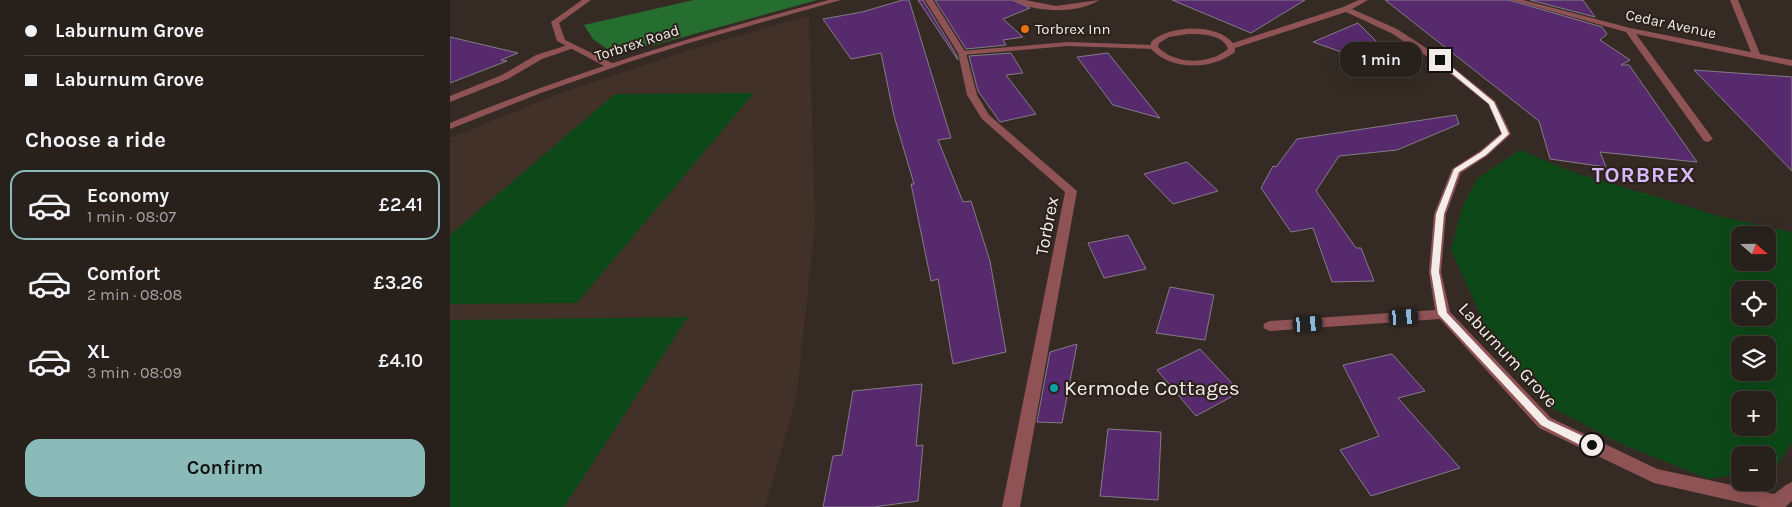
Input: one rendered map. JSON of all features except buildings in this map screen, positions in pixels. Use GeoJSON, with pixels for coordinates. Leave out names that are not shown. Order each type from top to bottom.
{"type":"FeatureCollection","features":[{"type":"Feature","properties":{"kind":"street"},"geometry":{"type":"LineString","coordinates":[[587,0],[555,22],[561,41],[611,66]]}},
{"type":"Feature","properties":{"kind":"street","name":"Torbrex Road"},"geometry":{"type":"LineString","coordinates":[[450,126],[524,96],[611,66],[685,42],[837,0]]}},
{"type":"Feature","properties":{"kind":"street","name":"Torbrex"},"geometry":{"type":"LineString","coordinates":[[929,0],[962,53],[972,94],[985,117],[1071,191],[1011,507]]}},
{"type":"Feature","properties":{"kind":"street"},"geometry":{"type":"LineString","coordinates":[[1018,0],[1060,10],[1070,9],[1095,0]]}},
{"type":"Feature","properties":{"kind":"street"},"geometry":{"type":"LineString","coordinates":[[1232,46],[1346,9],[1364,0]]}},
{"type":"Feature","properties":{"kind":"street","name":"Cedar Avenue"},"geometry":{"type":"LineString","coordinates":[[1515,0],[1629,30],[1792,63]]}},
{"type":"Feature","properties":{"kind":"street"},"geometry":{"type":"LineString","coordinates":[[1734,0],[1756,56]]}},
{"type":"Feature","properties":{"kind":"street","name":"Laburnum Grove"},"geometry":{"type":"LineString","coordinates":[[1346,9],[1394,31],[1440,60],[1492,103],[1506,134],[1484,153],[1456,171],[1440,214],[1435,272],[1443,314],[1545,422],[1654,476],[1777,504],[1792,490]]}},
{"type":"Feature","properties":{"kind":"street"},"geometry":{"type":"LineString","coordinates":[[1629,30],[1708,139]]}},
{"type":"Feature","properties":{"kind":"street"},"geometry":{"type":"LineString","coordinates":[[1154,47],[1155,42],[1167,35],[1188,32],[1221,37],[1232,46]]}},
{"type":"Feature","properties":{"kind":"street"},"geometry":{"type":"LineString","coordinates":[[962,53],[1068,44],[1154,47],[1162,56],[1170,59],[1197,62],[1222,58],[1232,50],[1232,46]]}},
{"type":"Feature","properties":{"kind":"street"},"geometry":{"type":"LineString","coordinates":[[450,99],[505,77],[539,57],[571,46]]}},
{"type":"Feature","properties":{"kind":"street"},"geometry":{"type":"LineString","coordinates":[[1270,326],[1443,314]]}},
{"type":"Feature","properties":{"kind":"shaded area"},"geometry":{"type":"Polygon","coordinates":[[[809,16],[815,224],[796,400],[765,507],[450,507],[450,138],[563,92],[686,51],[809,16]]]}},
{"type":"Feature","properties":{"kind":"green space"},"geometry":{"type":"Polygon","coordinates":[[[694,0],[817,0],[654,45],[607,49],[593,39],[584,25],[694,0]]]}},
{"type":"Feature","properties":{"kind":"green space"},"geometry":{"type":"Polygon","coordinates":[[[754,93],[577,303],[450,304],[450,235],[615,94],[754,93]]]}},
{"type":"Feature","properties":{"kind":"green space"},"geometry":{"type":"Polygon","coordinates":[[[1520,150],[1578,174],[1718,216],[1764,226],[1731,226],[1731,271],[1776,271],[1776,229],[1792,232],[1792,442],[1776,467],[1776,446],[1731,446],[1731,475],[1709,479],[1621,444],[1547,405],[1490,336],[1451,250],[1462,208],[1477,179],[1520,150]]]}},
{"type":"Feature","properties":{"kind":"green space"},"geometry":{"type":"Polygon","coordinates":[[[688,317],[564,507],[450,507],[450,320],[688,317]]]}},
{"type":"Feature","properties":{"kind":"place","name":"Torbrex Inn"},"geometry":{"type":"Point","coordinates":[1025,29]}},
{"type":"Feature","properties":{"kind":"place","name":"Kermode Cottages"},"geometry":{"type":"Point","coordinates":[1054,388]}},
{"type":"Feature","properties":{"kind":"district","name":"TORBREX"},"geometry":{"type":"Point","coordinates":[1644,174]}},
{"type":"Feature","properties":{"kind":"route"},"geometry":{"type":"LineString","coordinates":[[1440,60],[1492,103],[1506,134],[1484,153],[1456,171],[1440,214],[1435,272],[1443,314],[1545,422],[1592,445]]}}]}
